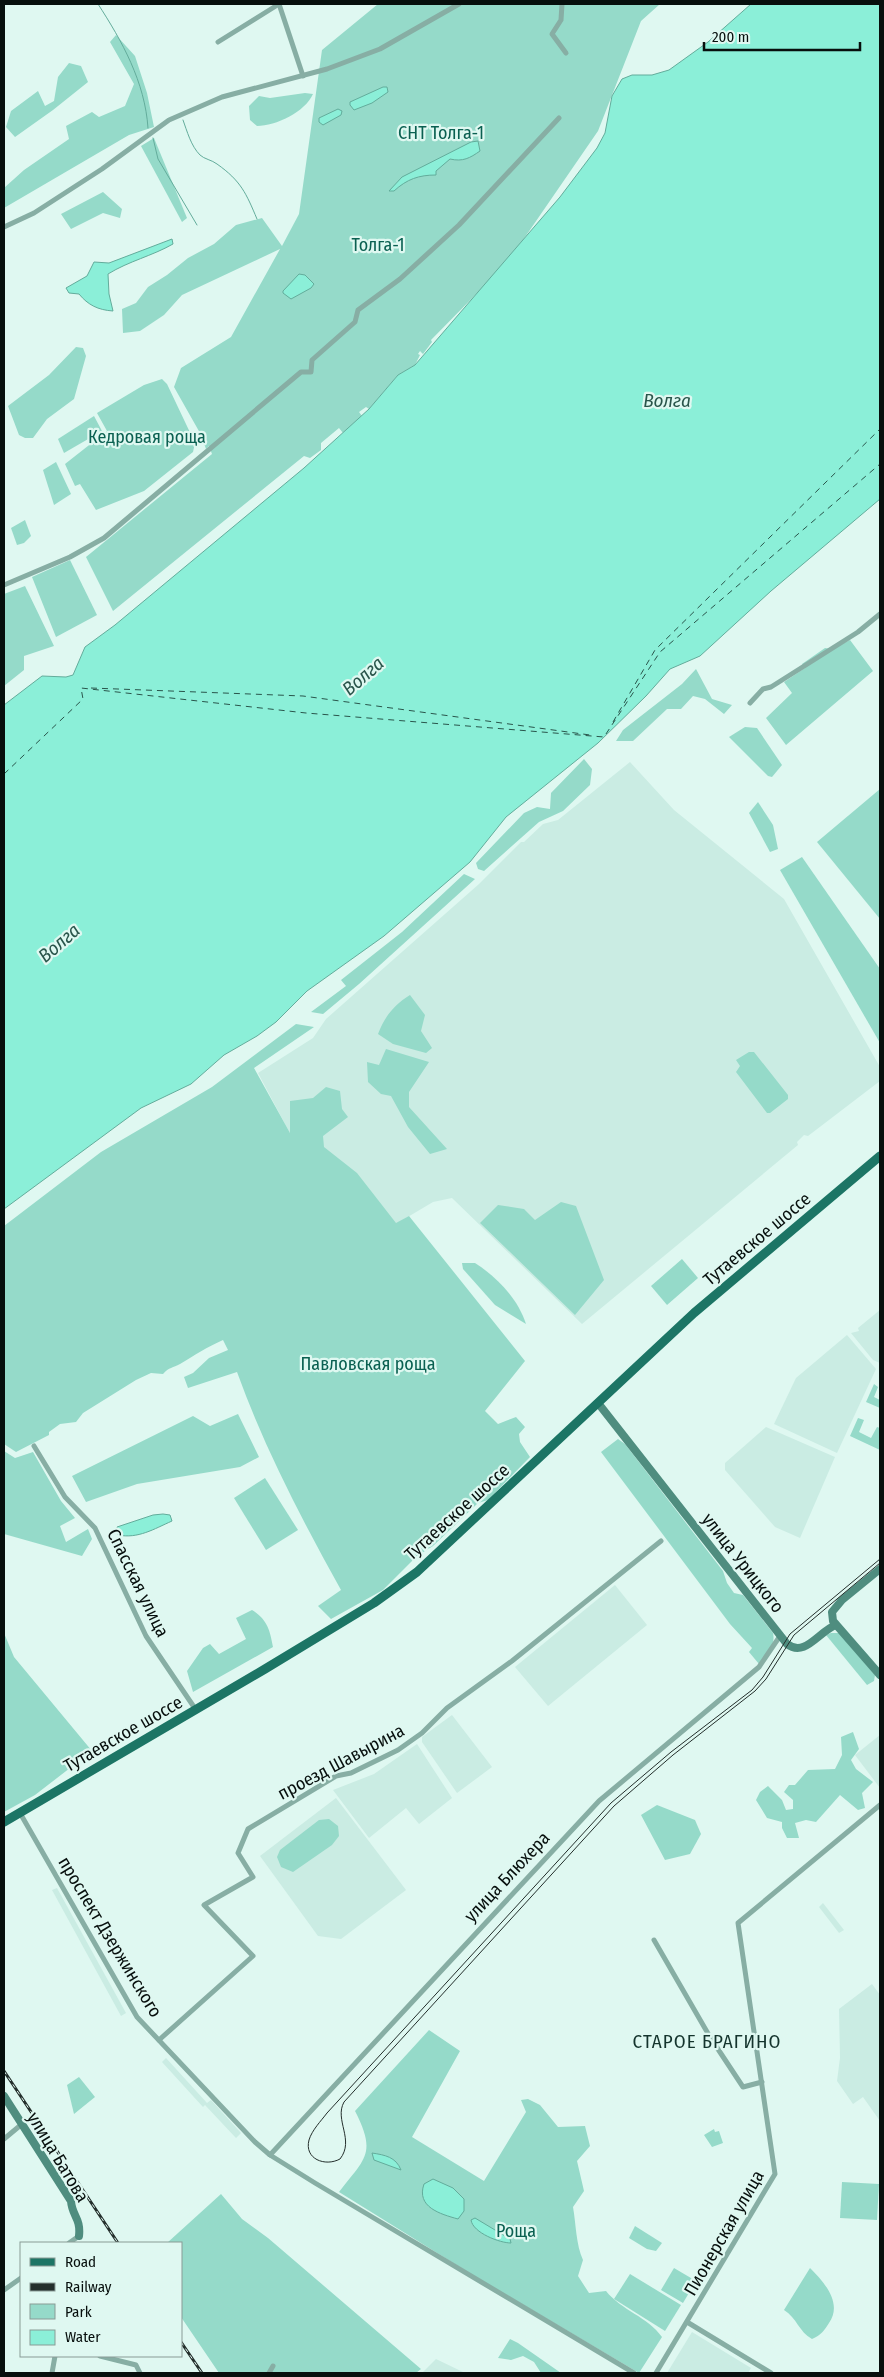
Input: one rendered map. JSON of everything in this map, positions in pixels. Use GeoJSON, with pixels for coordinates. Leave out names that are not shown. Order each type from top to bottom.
{"type":"FeatureCollection","features":[{"type":"Feature","properties":{"kind":"main road","name":"Тутаевское шоссе"},"geometry":{"type":"LineString","coordinates":[[4,1822],[374,1603],[417,1572],[694,1313],[880,1156]]}},
{"type":"Feature","properties":{"kind":"street"},"geometry":{"type":"LineString","coordinates":[[218,42],[279,4],[303,76]]}},
{"type":"Feature","properties":{"kind":"street"},"geometry":{"type":"LineString","coordinates":[[4,227],[34,212],[94,174],[169,120],[222,97],[328,70],[380,49],[459,4]]}},
{"type":"Feature","properties":{"kind":"street"},"geometry":{"type":"LineString","coordinates":[[562,4],[561,20],[552,34],[566,52]]}},
{"type":"Feature","properties":{"kind":"street"},"geometry":{"type":"LineString","coordinates":[[4,585],[70,557],[104,538],[301,372],[311,372],[312,360],[355,322],[358,310],[400,279],[459,225],[559,118]]}},
{"type":"Feature","properties":{"kind":"street"},"geometry":{"type":"LineString","coordinates":[[750,703],[763,689],[832,649],[880,614]]}},
{"type":"Feature","properties":{"kind":"street","name":"улица Урицкого"},"geometry":{"type":"LineString","coordinates":[[598,1403],[790,1647],[802,1649],[827,1628],[836,1625]]}},
{"type":"Feature","properties":{"kind":"street","name":"Спасская улица"},"geometry":{"type":"LineString","coordinates":[[34,1446],[65,1497],[95,1528],[146,1636],[196,1710]]}},
{"type":"Feature","properties":{"kind":"street","name":"проезд Шавырина"},"geometry":{"type":"LineString","coordinates":[[159,2040],[253,1956],[204,1905],[252,1877],[238,1853],[248,1829],[336,1776],[351,1773],[398,1750],[422,1733],[459,1699],[512,1661],[661,1541]]}},
{"type":"Feature","properties":{"kind":"street"},"geometry":{"type":"LineString","coordinates":[[880,1568],[834,1608],[832,1618],[880,1675]]}},
{"type":"Feature","properties":{"kind":"street","name":"улица Блюхера"},"geometry":{"type":"LineString","coordinates":[[270,2155],[599,1801],[759,1667],[780,1636]]}},
{"type":"Feature","properties":{"kind":"street","name":"Пионерская улица"},"geometry":{"type":"LineString","coordinates":[[656,2373],[775,2174],[738,1923],[880,1805]]}},
{"type":"Feature","properties":{"kind":"street","name":"проспект Дзержинского"},"geometry":{"type":"LineString","coordinates":[[20,1813],[137,2017],[255,2142],[270,2155],[634,2373]]}},
{"type":"Feature","properties":{"kind":"street"},"geometry":{"type":"LineString","coordinates":[[654,1940],[710,2037],[744,2087],[762,2082]]}},
{"type":"Feature","properties":{"kind":"street","name":"улица Батова"},"geometry":{"type":"LineString","coordinates":[[4,2096],[72,2201],[72,2209],[81,2223],[78,2240]]}},
{"type":"Feature","properties":{"kind":"street"},"geometry":{"type":"LineString","coordinates":[[4,2139],[22,2124]]}},
{"type":"Feature","properties":{"kind":"street"},"geometry":{"type":"LineString","coordinates":[[4,2290],[20,2279]]}},
{"type":"Feature","properties":{"kind":"street"},"geometry":{"type":"LineString","coordinates":[[687,2322],[771,2373]]}},
{"type":"Feature","properties":{"kind":"street"},"geometry":{"type":"LineString","coordinates":[[52,2373],[55,2357]]}},
{"type":"Feature","properties":{"kind":"street"},"geometry":{"type":"LineString","coordinates":[[104,2357],[136,2365],[140,2373]]}},
{"type":"Feature","properties":{"kind":"street"},"geometry":{"type":"LineString","coordinates":[[268,2373],[273,2366]]}},
{"type":"Feature","properties":{"kind":"shaded area"},"geometry":{"type":"Polygon","coordinates":[[[630,762],[674,810],[784,899],[880,1067],[880,1081],[808,1136],[804,1135],[797,1142],[798,1145],[582,1324],[452,1198],[433,1202],[396,1224],[370,1191],[303,1158],[258,1073],[313,1038],[326,1019],[479,884],[521,842],[524,842],[543,824],[558,820],[630,762]]]}},
{"type":"Feature","properties":{"kind":"shaded area"},"geometry":{"type":"Polygon","coordinates":[[[880,1310],[880,1363],[873,1360],[851,1333],[859,1331],[858,1328],[880,1310]]]}},
{"type":"Feature","properties":{"kind":"shaded area"},"geometry":{"type":"Polygon","coordinates":[[[847,1335],[876,1369],[837,1453],[774,1424],[796,1378],[847,1335]]]}},
{"type":"Feature","properties":{"kind":"shaded area"},"geometry":{"type":"Polygon","coordinates":[[[766,1427],[835,1457],[800,1538],[775,1527],[725,1470],[725,1463],[766,1427]]]}},
{"type":"Feature","properties":{"kind":"shaded area"},"geometry":{"type":"Polygon","coordinates":[[[615,1585],[647,1625],[548,1706],[515,1667],[615,1585]]]}},
{"type":"Feature","properties":{"kind":"shaded area"},"geometry":{"type":"Polygon","coordinates":[[[452,1715],[492,1767],[457,1793],[422,1742],[422,1737],[452,1715]]]}},
{"type":"Feature","properties":{"kind":"shaded area"},"geometry":{"type":"Polygon","coordinates":[[[880,1735],[880,1788],[855,1755],[880,1735]]]}},
{"type":"Feature","properties":{"kind":"shaded area"},"geometry":{"type":"Polygon","coordinates":[[[417,1744],[452,1798],[419,1824],[406,1808],[369,1838],[333,1790],[374,1774],[417,1744]]]}},
{"type":"Feature","properties":{"kind":"shaded area"},"geometry":{"type":"Polygon","coordinates":[[[336,1798],[406,1890],[341,1939],[318,1936],[260,1856],[336,1798]]]}},
{"type":"Feature","properties":{"kind":"shaded area"},"geometry":{"type":"Polygon","coordinates":[[[57,1888],[126,2013],[121,2016],[52,1890],[57,1888]]]}},
{"type":"Feature","properties":{"kind":"shaded area"},"geometry":{"type":"Polygon","coordinates":[[[823,1903],[844,1930],[839,1933],[819,1907],[823,1903]]]}},
{"type":"Feature","properties":{"kind":"shaded area"},"geometry":{"type":"Polygon","coordinates":[[[872,1984],[880,1995],[880,2121],[863,2097],[853,2104],[837,2081],[840,2058],[839,2009],[872,1984]]]}},
{"type":"Feature","properties":{"kind":"shaded area"},"geometry":{"type":"Polygon","coordinates":[[[166,2058],[207,2103],[211,2100],[241,2133],[236,2138],[205,2105],[203,2107],[162,2062],[166,2058]]]}},
{"type":"Feature","properties":{"kind":"shaded area"},"geometry":{"type":"Polygon","coordinates":[[[692,2332],[751,2368],[748,2373],[667,2373],[692,2332]]]}},
{"type":"Feature","properties":{"kind":"shaded area"},"geometry":{"type":"Polygon","coordinates":[[[436,2359],[465,2373],[422,2373],[436,2359]]]}},
{"type":"Feature","properties":{"kind":"green space","name":"СНТ Толга-1"},"geometry":{"type":"Polygon","coordinates":[[[378,4],[660,4],[641,21],[598,131],[523,240],[491,279],[431,340],[432,342],[423,354],[420,351],[415,365],[398,375],[369,409],[366,407],[359,412],[362,416],[343,433],[339,428],[321,443],[321,450],[310,458],[304,456],[113,611],[86,557],[212,454],[209,446],[206,449],[200,433],[174,387],[181,368],[231,337],[280,249],[182,295],[164,315],[140,331],[123,333],[122,309],[136,303],[148,287],[188,258],[214,244],[236,225],[262,218],[282,246],[299,214],[322,50],[378,4]]]}},
{"type":"Feature","properties":{"kind":"green space"},"geometry":{"type":"Polygon","coordinates":[[[116,35],[135,56],[147,93],[154,127],[129,135],[4,208],[4,188],[24,170],[69,139],[66,126],[92,112],[99,117],[125,106],[134,84],[110,42],[116,35]]]}},
{"type":"Feature","properties":{"kind":"green space"},"geometry":{"type":"Polygon","coordinates":[[[69,63],[81,66],[88,82],[15,137],[6,127],[11,111],[38,91],[45,106],[54,101],[58,77],[69,63]]]}},
{"type":"Feature","properties":{"kind":"green space"},"geometry":{"type":"Polygon","coordinates":[[[305,93],[313,94],[304,107],[281,121],[257,126],[250,120],[249,106],[259,96],[270,98],[305,93]]]}},
{"type":"Feature","properties":{"kind":"green space"},"geometry":{"type":"Polygon","coordinates":[[[154,138],[187,218],[182,222],[141,146],[154,138]]]}},
{"type":"Feature","properties":{"kind":"green space"},"geometry":{"type":"Polygon","coordinates":[[[103,192],[122,209],[120,218],[103,213],[71,229],[61,214],[103,192]]]}},
{"type":"Feature","properties":{"kind":"green space"},"geometry":{"type":"Polygon","coordinates":[[[76,347],[83,348],[86,356],[74,399],[47,419],[33,438],[25,438],[19,435],[8,406],[49,375],[76,347]]]}},
{"type":"Feature","properties":{"kind":"green space","name":"Кедровая роща"},"geometry":{"type":"Polygon","coordinates":[[[162,379],[167,384],[195,443],[193,452],[144,491],[96,510],[80,484],[75,486],[65,464],[107,431],[97,413],[144,385],[162,379]]]}},
{"type":"Feature","properties":{"kind":"green space"},"geometry":{"type":"Polygon","coordinates":[[[94,416],[102,431],[64,453],[58,439],[94,416]]]}},
{"type":"Feature","properties":{"kind":"green space"},"geometry":{"type":"Polygon","coordinates":[[[56,462],[71,494],[54,505],[43,470],[56,462]]]}},
{"type":"Feature","properties":{"kind":"green space"},"geometry":{"type":"Polygon","coordinates":[[[25,520],[31,536],[24,543],[17,545],[11,528],[25,520]]]}},
{"type":"Feature","properties":{"kind":"green space"},"geometry":{"type":"Polygon","coordinates":[[[70,560],[97,615],[56,637],[32,577],[70,560]]]}},
{"type":"Feature","properties":{"kind":"green space"},"geometry":{"type":"Polygon","coordinates":[[[25,586],[54,646],[24,656],[24,670],[4,686],[4,594],[25,586]]]}},
{"type":"Feature","properties":{"kind":"green space"},"geometry":{"type":"Polygon","coordinates":[[[850,640],[873,671],[786,745],[766,718],[792,693],[784,682],[805,668],[802,664],[825,648],[832,649],[850,640]]]}},
{"type":"Feature","properties":{"kind":"green space"},"geometry":{"type":"Polygon","coordinates":[[[696,669],[712,699],[732,705],[724,714],[705,699],[693,696],[681,709],[667,709],[633,741],[616,741],[623,730],[682,684],[696,669]]]}},
{"type":"Feature","properties":{"kind":"green space"},"geometry":{"type":"Polygon","coordinates":[[[745,727],[757,728],[782,765],[772,777],[768,776],[729,737],[745,727]]]}},
{"type":"Feature","properties":{"kind":"green space"},"geometry":{"type":"Polygon","coordinates":[[[584,759],[592,769],[590,785],[563,811],[539,822],[484,871],[478,869],[476,863],[524,813],[537,807],[550,809],[551,793],[584,759]]]}},
{"type":"Feature","properties":{"kind":"green space"},"geometry":{"type":"Polygon","coordinates":[[[880,789],[880,919],[817,842],[880,789]]]}},
{"type":"Feature","properties":{"kind":"green space"},"geometry":{"type":"Polygon","coordinates":[[[758,802],[773,825],[778,849],[770,852],[749,813],[758,802]]]}},
{"type":"Feature","properties":{"kind":"green space"},"geometry":{"type":"Polygon","coordinates":[[[802,857],[880,969],[880,1043],[780,870],[802,857]]]}},
{"type":"Feature","properties":{"kind":"green space"},"geometry":{"type":"Polygon","coordinates":[[[464,874],[475,879],[323,1014],[311,1012],[346,986],[341,980],[402,932],[464,874]]]}},
{"type":"Feature","properties":{"kind":"green space"},"geometry":{"type":"Polygon","coordinates":[[[410,995],[425,1015],[421,1031],[432,1048],[426,1053],[393,1044],[378,1034],[391,1011],[410,995]]]}},
{"type":"Feature","properties":{"kind":"green space","name":"Павловская роща"},"geometry":{"type":"Polygon","coordinates":[[[296,1024],[314,1027],[254,1068],[290,1133],[290,1101],[313,1098],[326,1087],[340,1091],[342,1109],[348,1117],[323,1136],[324,1147],[357,1173],[396,1223],[409,1216],[525,1361],[485,1411],[498,1424],[516,1417],[525,1427],[519,1434],[520,1442],[530,1457],[488,1500],[478,1503],[433,1546],[417,1556],[383,1590],[331,1619],[318,1606],[341,1590],[284,1483],[259,1428],[237,1372],[188,1388],[184,1377],[193,1373],[209,1358],[228,1350],[223,1340],[163,1374],[151,1373],[136,1380],[83,1413],[76,1422],[60,1424],[49,1432],[49,1435],[16,1452],[4,1444],[4,1226],[101,1152],[212,1087],[296,1024]]]}},
{"type":"Feature","properties":{"kind":"green space"},"geometry":{"type":"Polygon","coordinates":[[[386,1049],[429,1062],[409,1092],[409,1107],[447,1149],[430,1154],[408,1127],[391,1096],[381,1094],[368,1082],[367,1062],[379,1065],[386,1049]]]}},
{"type":"Feature","properties":{"kind":"green space"},"geometry":{"type":"Polygon","coordinates":[[[749,1052],[754,1052],[788,1095],[788,1099],[770,1113],[767,1113],[736,1072],[740,1066],[736,1060],[749,1052]]]}},
{"type":"Feature","properties":{"kind":"green space"},"geometry":{"type":"Polygon","coordinates":[[[561,1202],[576,1206],[604,1280],[575,1315],[480,1223],[498,1205],[524,1209],[535,1220],[561,1202]]]}},
{"type":"Feature","properties":{"kind":"green space"},"geometry":{"type":"Polygon","coordinates":[[[682,1259],[698,1278],[667,1305],[651,1286],[682,1259]]]}},
{"type":"Feature","properties":{"kind":"green space"},"geometry":{"type":"Polygon","coordinates":[[[462,1263],[475,1263],[499,1282],[518,1306],[526,1324],[495,1305],[463,1269],[462,1263]]]}},
{"type":"Feature","properties":{"kind":"green space"},"geometry":{"type":"Polygon","coordinates":[[[874,1384],[878,1387],[874,1397],[880,1400],[880,1408],[866,1402],[874,1384]]]}},
{"type":"Feature","properties":{"kind":"green space"},"geometry":{"type":"Polygon","coordinates":[[[238,1414],[259,1457],[240,1467],[137,1484],[86,1502],[72,1476],[193,1416],[210,1426],[238,1414]]]}},
{"type":"Feature","properties":{"kind":"green space"},"geometry":{"type":"Polygon","coordinates":[[[858,1418],[864,1420],[859,1432],[871,1438],[877,1427],[880,1428],[880,1450],[850,1436],[858,1418]]]}},
{"type":"Feature","properties":{"kind":"green space"},"geometry":{"type":"Polygon","coordinates":[[[618,1439],[625,1444],[723,1571],[727,1583],[734,1593],[743,1595],[773,1633],[772,1646],[759,1664],[749,1652],[752,1648],[730,1624],[601,1452],[618,1439]]]}},
{"type":"Feature","properties":{"kind":"green space"},"geometry":{"type":"Polygon","coordinates":[[[4,1451],[15,1458],[33,1452],[61,1501],[75,1518],[60,1526],[66,1542],[88,1529],[92,1539],[82,1556],[4,1534],[4,1451]]]}},
{"type":"Feature","properties":{"kind":"green space"},"geometry":{"type":"Polygon","coordinates":[[[265,1478],[298,1530],[266,1550],[234,1498],[265,1478]]]}},
{"type":"Feature","properties":{"kind":"green space"},"geometry":{"type":"Polygon","coordinates":[[[252,1610],[261,1617],[267,1626],[273,1647],[193,1692],[187,1671],[203,1648],[210,1644],[219,1654],[246,1639],[236,1618],[252,1610]]]}},
{"type":"Feature","properties":{"kind":"green space"},"geometry":{"type":"Polygon","coordinates":[[[4,1633],[14,1657],[92,1751],[35,1795],[4,1812],[4,1633]]]}},
{"type":"Feature","properties":{"kind":"green space"},"geometry":{"type":"Polygon","coordinates":[[[839,1633],[875,1675],[874,1681],[867,1685],[826,1635],[839,1633]]]}},
{"type":"Feature","properties":{"kind":"green space"},"geometry":{"type":"Polygon","coordinates":[[[853,1732],[859,1749],[851,1760],[856,1769],[873,1782],[862,1793],[865,1808],[858,1810],[840,1795],[816,1822],[806,1820],[795,1823],[799,1838],[787,1838],[782,1828],[782,1822],[767,1818],[756,1800],[760,1792],[768,1786],[782,1800],[786,1810],[793,1809],[793,1800],[784,1792],[789,1785],[795,1785],[808,1770],[835,1769],[842,1755],[841,1737],[853,1732]]]}},
{"type":"Feature","properties":{"kind":"green space"},"geometry":{"type":"Polygon","coordinates":[[[657,1805],[695,1820],[701,1834],[690,1854],[665,1860],[641,1815],[657,1805]]]}},
{"type":"Feature","properties":{"kind":"green space"},"geometry":{"type":"Polygon","coordinates":[[[329,1819],[338,1826],[339,1836],[332,1845],[293,1872],[281,1867],[277,1857],[280,1850],[319,1820],[329,1819]]]}},
{"type":"Feature","properties":{"kind":"green space","name":"Роща"},"geometry":{"type":"Polygon","coordinates":[[[429,2030],[460,2051],[412,2137],[484,2181],[526,2112],[521,2100],[528,2099],[540,2105],[558,2127],[585,2126],[590,2146],[577,2161],[584,2191],[573,2207],[583,2260],[578,2276],[589,2293],[606,2291],[612,2298],[649,2324],[662,2337],[639,2373],[471,2274],[339,2192],[356,2171],[365,2155],[365,2137],[362,2125],[355,2111],[429,2030]]]}},
{"type":"Feature","properties":{"kind":"green space"},"geometry":{"type":"Polygon","coordinates":[[[79,2077],[95,2097],[74,2114],[67,2085],[79,2077]]]}},
{"type":"Feature","properties":{"kind":"green space"},"geometry":{"type":"Polygon","coordinates":[[[714,2129],[715,2132],[719,2131],[723,2143],[712,2147],[704,2135],[714,2129]]]}},
{"type":"Feature","properties":{"kind":"green space"},"geometry":{"type":"Polygon","coordinates":[[[842,2182],[879,2184],[877,2220],[840,2218],[842,2182]]]}},
{"type":"Feature","properties":{"kind":"green space"},"geometry":{"type":"Polygon","coordinates":[[[221,2194],[242,2219],[268,2238],[421,2369],[416,2373],[219,2373],[182,2318],[182,2242],[168,2242],[221,2194]]]}},
{"type":"Feature","properties":{"kind":"green space"},"geometry":{"type":"Polygon","coordinates":[[[635,2226],[662,2243],[656,2251],[647,2249],[629,2238],[635,2226]]]}},
{"type":"Feature","properties":{"kind":"green space"},"geometry":{"type":"Polygon","coordinates":[[[674,2268],[696,2281],[683,2303],[661,2290],[674,2268]]]}},
{"type":"Feature","properties":{"kind":"green space"},"geometry":{"type":"Polygon","coordinates":[[[810,2268],[826,2286],[833,2300],[834,2308],[833,2315],[826,2328],[812,2339],[804,2333],[784,2310],[810,2268]]]}},
{"type":"Feature","properties":{"kind":"green space"},"geometry":{"type":"Polygon","coordinates":[[[630,2274],[681,2305],[665,2331],[614,2299],[630,2274]]]}},
{"type":"Feature","properties":{"kind":"green space"},"geometry":{"type":"Polygon","coordinates":[[[510,2339],[561,2373],[541,2373],[534,2362],[523,2356],[511,2360],[498,2358],[510,2339]]]}},
{"type":"Feature","properties":{"kind":"water","name":"Волга"},"geometry":{"type":"Polygon","coordinates":[[[751,4],[880,4],[880,499],[771,591],[700,656],[670,669],[646,696],[598,743],[506,817],[470,862],[384,936],[307,991],[276,1022],[257,1036],[224,1055],[191,1084],[141,1108],[4,1209],[4,705],[42,676],[66,677],[73,675],[85,647],[115,625],[304,468],[369,409],[398,375],[415,365],[560,197],[597,148],[605,133],[612,96],[622,79],[632,75],[652,75],[669,70],[708,42],[751,4]]]}},
{"type":"Feature","properties":{"kind":"water"},"geometry":{"type":"Polygon","coordinates":[[[383,87],[387,87],[388,92],[372,103],[354,110],[350,105],[350,102],[383,87]]]}},
{"type":"Feature","properties":{"kind":"water"},"geometry":{"type":"Polygon","coordinates":[[[338,109],[342,111],[341,115],[323,125],[319,122],[319,118],[338,109]]]}},
{"type":"Feature","properties":{"kind":"water"},"geometry":{"type":"Polygon","coordinates":[[[478,141],[480,151],[473,156],[463,160],[450,159],[436,171],[436,175],[413,178],[394,191],[389,191],[402,177],[471,142],[478,141]]]}},
{"type":"Feature","properties":{"kind":"water"},"geometry":{"type":"Polygon","coordinates":[[[172,239],[173,244],[108,274],[109,294],[113,311],[94,306],[79,294],[69,293],[66,288],[87,276],[94,262],[109,263],[172,239]]]}},
{"type":"Feature","properties":{"kind":"water"},"geometry":{"type":"Polygon","coordinates":[[[299,274],[305,275],[314,284],[311,288],[291,299],[283,291],[299,274]]]}},
{"type":"Feature","properties":{"kind":"water"},"geometry":{"type":"Polygon","coordinates":[[[153,1515],[170,1515],[172,1521],[132,1536],[118,1535],[117,1527],[153,1515]]]}},
{"type":"Feature","properties":{"kind":"water"},"geometry":{"type":"Polygon","coordinates":[[[372,2153],[393,2159],[401,2170],[374,2160],[372,2153]]]}},
{"type":"Feature","properties":{"kind":"water"},"geometry":{"type":"Polygon","coordinates":[[[433,2179],[453,2188],[464,2199],[464,2211],[458,2219],[437,2212],[426,2204],[422,2192],[424,2184],[433,2179]]]}},
{"type":"Feature","properties":{"kind":"water"},"geometry":{"type":"Polygon","coordinates":[[[475,2218],[510,2239],[511,2243],[494,2239],[482,2233],[473,2225],[471,2220],[475,2218]]]}},
{"type":"Feature","properties":{"kind":"waterway"},"geometry":{"type":"LineString","coordinates":[[98,4],[124,47],[131,63],[142,94],[148,128]]}},
{"type":"Feature","properties":{"kind":"waterway"},"geometry":{"type":"LineString","coordinates":[[183,120],[194,147],[202,156],[232,176],[246,195],[257,219]]}},
{"type":"Feature","properties":{"kind":"waterway"},"geometry":{"type":"LineString","coordinates":[[153,138],[158,159],[197,225]]}},
{"type":"Feature","properties":{"kind":"ferry route"},"geometry":{"type":"LineString","coordinates":[[613,722],[655,650],[880,429]]}},
{"type":"Feature","properties":{"kind":"ferry route"},"geometry":{"type":"LineString","coordinates":[[4,774],[83,699],[81,688],[306,713],[604,737],[660,652],[880,464]]}},
{"type":"Feature","properties":{"kind":"ferry route"},"geometry":{"type":"LineString","coordinates":[[91,688],[303,696],[590,735]]}},
{"type":"Feature","properties":{"kind":"tram line"},"geometry":{"type":"LineString","coordinates":[[880,1559],[790,1634],[763,1677],[752,1690],[671,1752],[611,1803],[327,2113],[314,2129],[309,2140],[308,2147],[317,2160],[328,2162],[340,2159],[346,2145],[341,2116],[344,2102],[614,1806],[673,1755],[755,1691],[766,1679],[794,1635],[880,1563]]}},
{"type":"Feature","properties":{"kind":"railway"},"geometry":{"type":"LineString","coordinates":[[4,2071],[117,2242]]}},
{"type":"Feature","properties":{"kind":"railway"},"geometry":{"type":"LineString","coordinates":[[182,2343],[202,2373]]}},
{"type":"Feature","properties":{"kind":"district","name":"СТАРОЕ БРАГИНО"},"geometry":{"type":"Point","coordinates":[707,2041]}},
{"type":"Feature","properties":{"kind":"park label","name":"Толга-1"},"geometry":{"type":"Point","coordinates":[378,245]}}]}
